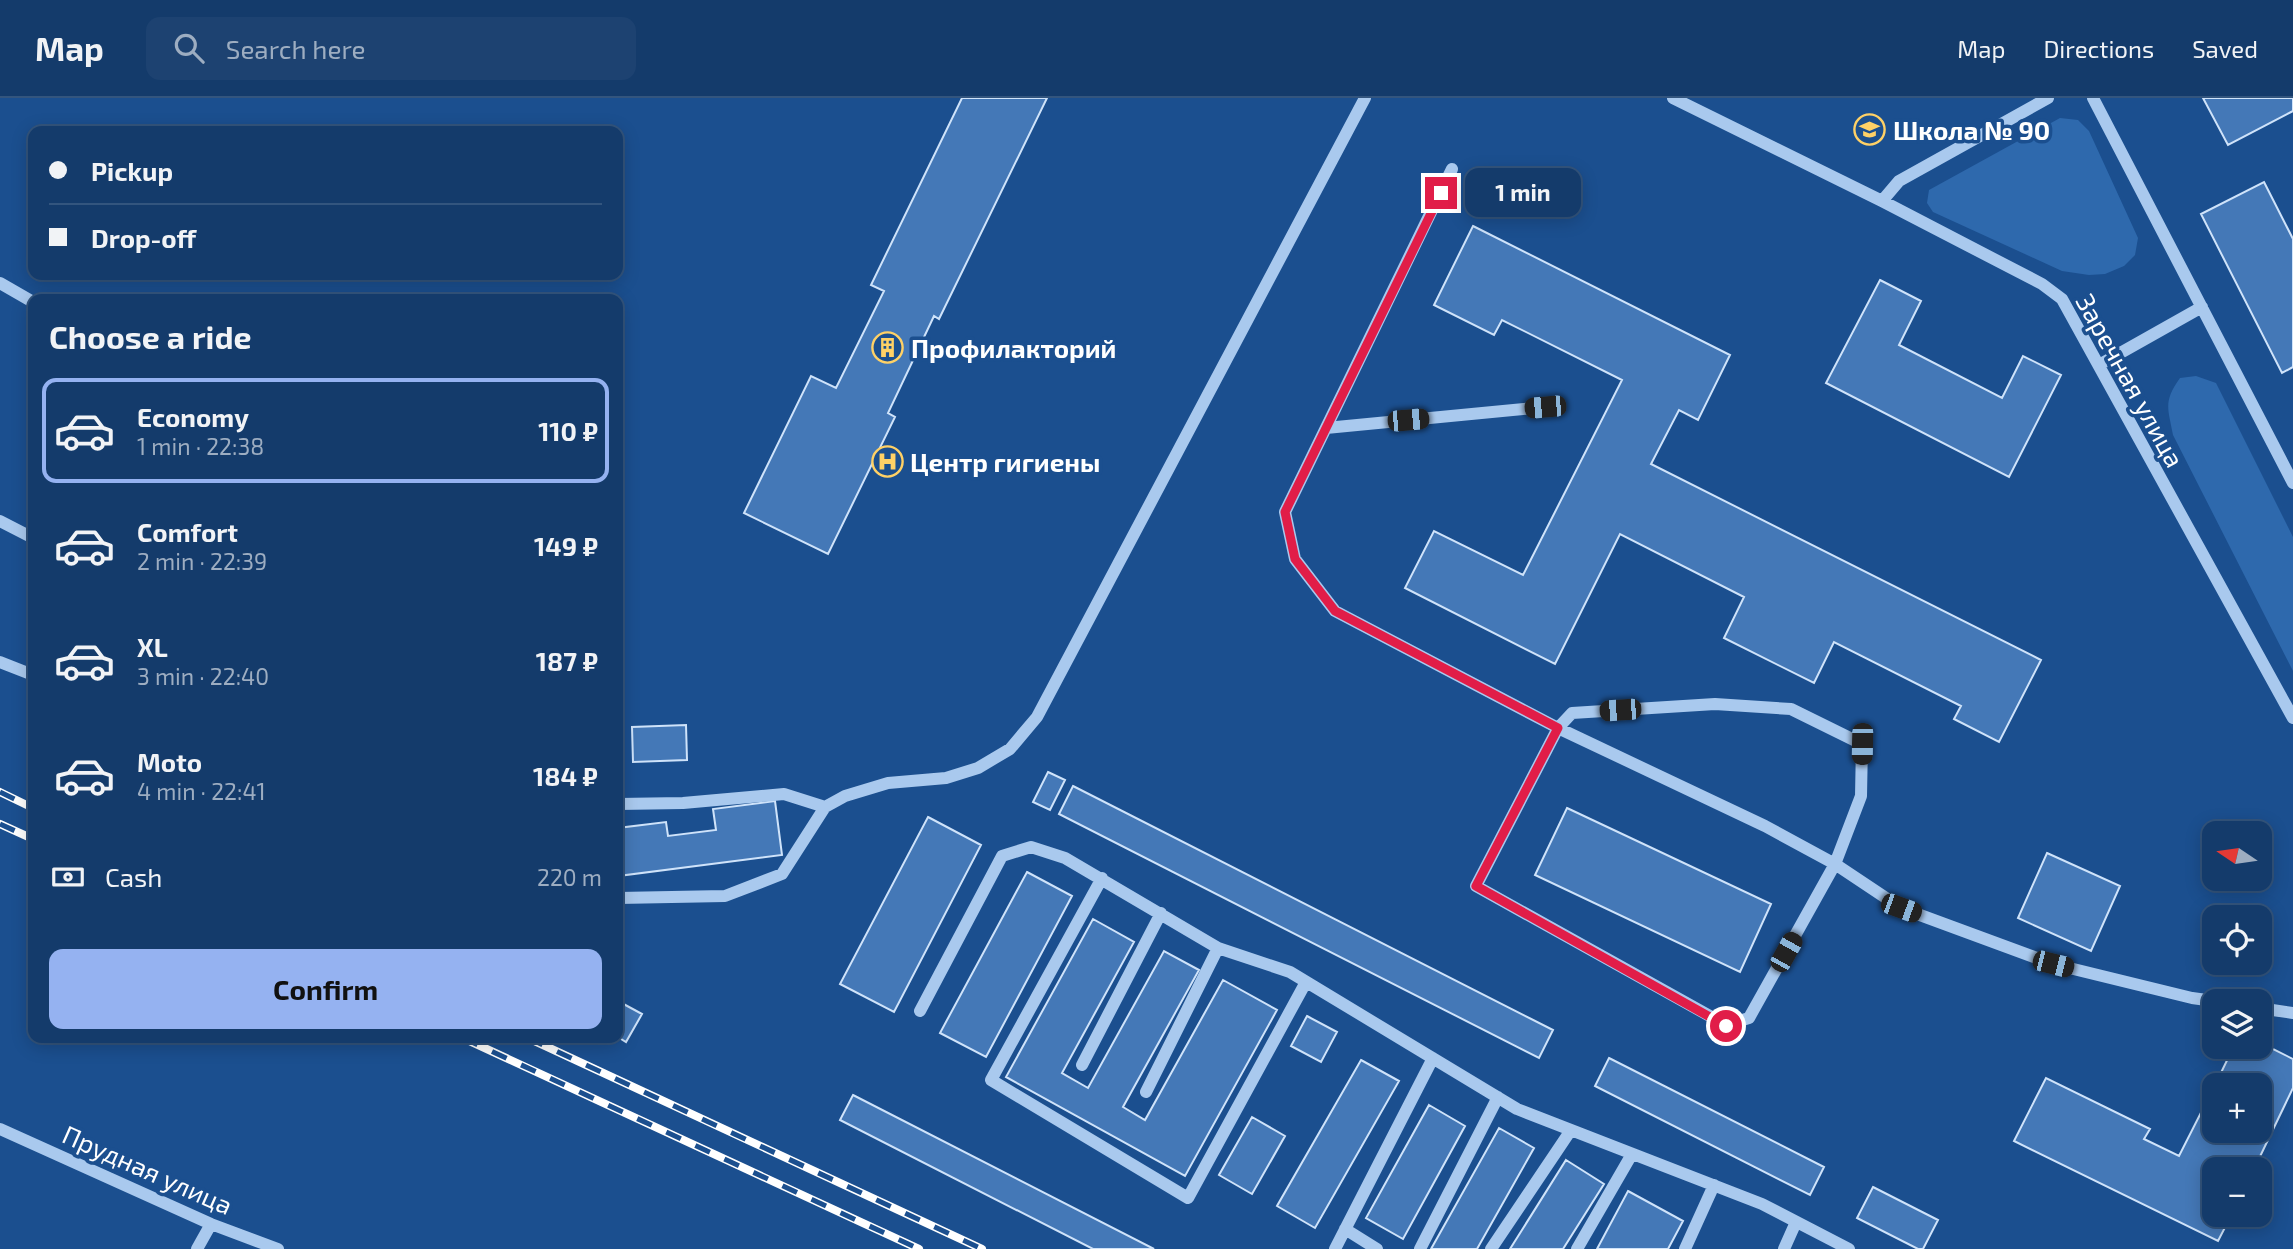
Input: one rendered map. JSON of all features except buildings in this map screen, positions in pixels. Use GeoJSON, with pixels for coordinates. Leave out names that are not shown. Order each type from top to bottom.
{"type":"FeatureCollection","features":[{"type":"Feature","properties":{"kind":"street"},"geometry":{"type":"LineString","coordinates":[[623,898],[725,896],[782,874],[825,807],[845,796],[888,783],[946,778],[978,768],[1010,749],[1037,717],[1364,98]]}},
{"type":"Feature","properties":{"kind":"street","name":"Заречная улица"},"geometry":{"type":"LineString","coordinates":[[1673,98],[1882,201],[2042,284],[2062,299],[2293,719]]}},
{"type":"Feature","properties":{"kind":"street"},"geometry":{"type":"LineString","coordinates":[[1882,201],[1899,181],[2048,98]]}},
{"type":"Feature","properties":{"kind":"street"},"geometry":{"type":"LineString","coordinates":[[2093,98],[2293,483]]}},
{"type":"Feature","properties":{"kind":"street"},"geometry":{"type":"LineString","coordinates":[[1452,169],[1285,512],[1295,559],[1335,611],[1558,728],[1765,826],[1835,864],[1901,908],[2053,964],[2202,999]]}},
{"type":"Feature","properties":{"kind":"street"},"geometry":{"type":"LineString","coordinates":[[0,283],[28,299]]}},
{"type":"Feature","properties":{"kind":"street"},"geometry":{"type":"LineString","coordinates":[[2098,365],[2202,307]]}},
{"type":"Feature","properties":{"kind":"street"},"geometry":{"type":"LineString","coordinates":[[1326,428],[1545,407]]}},
{"type":"Feature","properties":{"kind":"street"},"geometry":{"type":"LineString","coordinates":[[0,522],[28,536]]}},
{"type":"Feature","properties":{"kind":"street"},"geometry":{"type":"LineString","coordinates":[[0,662],[28,673]]}},
{"type":"Feature","properties":{"kind":"street"},"geometry":{"type":"LineString","coordinates":[[1715,704],[1791,709],[1862,744],[1861,796],[1835,864],[1749,1018],[1726,1026],[1476,886],[1558,728],[1572,713],[1715,704]]}},
{"type":"Feature","properties":{"kind":"street"},"geometry":{"type":"LineString","coordinates":[[623,804],[683,803],[784,794],[825,807]]}},
{"type":"Feature","properties":{"kind":"street"},"geometry":{"type":"LineString","coordinates":[[920,1011],[1002,856],[1031,847],[1065,858],[1218,947],[1290,972],[1517,1109],[1762,1204],[1849,1249]]}},
{"type":"Feature","properties":{"kind":"street"},"geometry":{"type":"LineString","coordinates":[[1102,878],[991,1080],[1188,1198],[1306,982]]}},
{"type":"Feature","properties":{"kind":"street"},"geometry":{"type":"LineString","coordinates":[[1082,1065],[1161,913]]}},
{"type":"Feature","properties":{"kind":"street"},"geometry":{"type":"LineString","coordinates":[[1146,1092],[1218,947]]}},
{"type":"Feature","properties":{"kind":"street"},"geometry":{"type":"LineString","coordinates":[[2272,1010],[2293,1013]]}},
{"type":"Feature","properties":{"kind":"street"},"geometry":{"type":"LineString","coordinates":[[1335,1249],[1433,1058]]}},
{"type":"Feature","properties":{"kind":"street"},"geometry":{"type":"LineString","coordinates":[[1420,1249],[1498,1097]]}},
{"type":"Feature","properties":{"kind":"street","name":"Прудная улица"},"geometry":{"type":"LineString","coordinates":[[0,1129],[211,1223],[278,1249]]}},
{"type":"Feature","properties":{"kind":"street"},"geometry":{"type":"LineString","coordinates":[[1491,1249],[1571,1130]]}},
{"type":"Feature","properties":{"kind":"street"},"geometry":{"type":"LineString","coordinates":[[1577,1249],[1632,1154]]}},
{"type":"Feature","properties":{"kind":"street"},"geometry":{"type":"LineString","coordinates":[[1685,1249],[1714,1185]]}},
{"type":"Feature","properties":{"kind":"street"},"geometry":{"type":"LineString","coordinates":[[1784,1249],[1796,1222]]}},
{"type":"Feature","properties":{"kind":"street"},"geometry":{"type":"LineString","coordinates":[[197,1249],[211,1223]]}},
{"type":"Feature","properties":{"kind":"street"},"geometry":{"type":"LineString","coordinates":[[1345,1229],[1377,1249]]}},
{"type":"Feature","properties":{"kind":"shaded area"},"geometry":{"type":"Polygon","coordinates":[[[2060,118],[2078,120],[2089,131],[2138,238],[2135,255],[2124,266],[2105,274],[2089,275],[2062,271],[1933,212],[1927,203],[1929,190],[2060,118]]]}},
{"type":"Feature","properties":{"kind":"shaded area"},"geometry":{"type":"Polygon","coordinates":[[[2196,376],[2216,383],[2293,537],[2293,671],[2173,435],[2169,411],[2171,393],[2180,378],[2196,376]]]}},
{"type":"Feature","properties":{"kind":"railway"},"geometry":{"type":"LineString","coordinates":[[0,792],[28,806]]}},
{"type":"Feature","properties":{"kind":"railway"},"geometry":{"type":"LineString","coordinates":[[0,824],[28,837]]}},
{"type":"Feature","properties":{"kind":"railway"},"geometry":{"type":"LineString","coordinates":[[474,1043],[919,1249]]}},
{"type":"Feature","properties":{"kind":"railway"},"geometry":{"type":"LineString","coordinates":[[539,1043],[982,1249]]}},
{"type":"Feature","properties":{"kind":"place","name":"Школа № 90"},"geometry":{"type":"Point","coordinates":[1870,129]}},
{"type":"Feature","properties":{"kind":"place","name":"Профилакторий"},"geometry":{"type":"Point","coordinates":[888,347]}},
{"type":"Feature","properties":{"kind":"place","name":"Центр гигиены"},"geometry":{"type":"Point","coordinates":[887,461]}},
{"type":"Feature","properties":{"kind":"route"},"geometry":{"type":"LineString","coordinates":[[1441,193],[1285,512],[1295,559],[1335,611],[1558,728],[1476,886],[1726,1026]]}}]}
